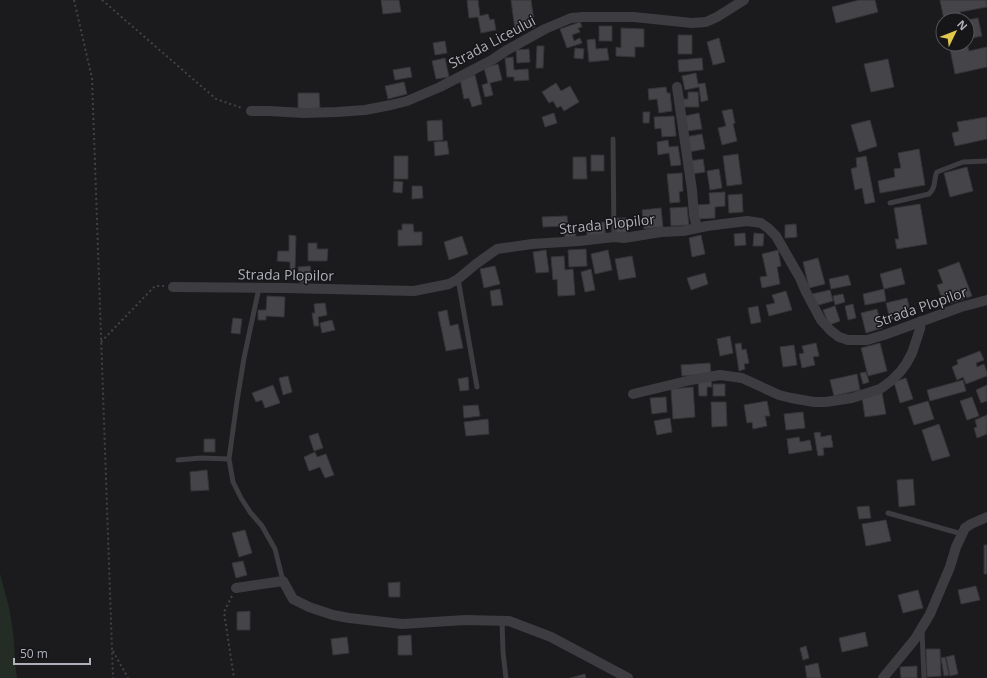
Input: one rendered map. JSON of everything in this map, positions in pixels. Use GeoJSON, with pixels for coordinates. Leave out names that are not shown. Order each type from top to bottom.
{"type":"FeatureCollection","features":[{"type":"Feature","properties":{"kind":"street","name":"Strada Liceului"},"geometry":{"type":"LineString","coordinates":[[251,111],[304,113],[337,112],[365,110],[392,105],[407,101],[440,87],[492,60],[545,29],[571,18],[634,17],[692,23],[706,22],[718,17],[744,0]]}},
{"type":"Feature","properties":{"kind":"street"},"geometry":{"type":"LineString","coordinates":[[677,87],[697,228]]}},
{"type":"Feature","properties":{"kind":"street","name":"Strada Plopilor"},"geometry":{"type":"LineString","coordinates":[[173,288],[414,291],[449,284],[458,279],[497,249],[532,244],[614,237],[624,238],[747,221],[761,223],[776,236],[800,278],[821,320],[839,337],[848,340],[867,340],[961,307],[987,300]]}},
{"type":"Feature","properties":{"kind":"street"},"geometry":{"type":"LineString","coordinates":[[633,394],[720,375],[742,378],[779,395],[814,402],[826,402],[852,398],[880,389],[900,372],[912,353],[920,329],[921,321]]}},
{"type":"Feature","properties":{"kind":"street"},"geometry":{"type":"LineString","coordinates":[[883,678],[922,628],[930,614],[965,528],[987,517]]}},
{"type":"Feature","properties":{"kind":"street"},"geometry":{"type":"LineString","coordinates":[[236,588],[283,581],[293,599],[309,607],[332,615],[349,618],[402,624],[465,620],[509,621],[551,637],[628,678]]}},
{"type":"Feature","properties":{"kind":"lane"},"geometry":{"type":"LineString","coordinates":[[613,139],[614,237]]}},
{"type":"Feature","properties":{"kind":"lane"},"geometry":{"type":"LineString","coordinates":[[890,203],[930,194],[936,183],[935,176],[937,172],[963,162],[987,161]]}},
{"type":"Feature","properties":{"kind":"lane"},"geometry":{"type":"LineString","coordinates":[[458,279],[477,387]]}},
{"type":"Feature","properties":{"kind":"lane"},"geometry":{"type":"LineString","coordinates":[[259,288],[244,358],[229,459],[233,482],[241,498],[262,526],[276,549],[283,581]]}},
{"type":"Feature","properties":{"kind":"lane"},"geometry":{"type":"LineString","coordinates":[[178,460],[201,458],[229,459]]}},
{"type":"Feature","properties":{"kind":"lane"},"geometry":{"type":"LineString","coordinates":[[888,513],[962,534]]}},
{"type":"Feature","properties":{"kind":"lane"},"geometry":{"type":"LineString","coordinates":[[502,620],[503,652],[506,678]]}},
{"type":"Feature","properties":{"kind":"lane"},"geometry":{"type":"LineString","coordinates":[[922,628],[924,678]]}},
{"type":"Feature","properties":{"kind":"path"},"geometry":{"type":"LineString","coordinates":[[74,0],[92,78],[113,678]]}},
{"type":"Feature","properties":{"kind":"path"},"geometry":{"type":"LineString","coordinates":[[102,0],[216,99],[251,111]]}},
{"type":"Feature","properties":{"kind":"path"},"geometry":{"type":"LineString","coordinates":[[101,342],[155,286],[173,288]]}},
{"type":"Feature","properties":{"kind":"path"},"geometry":{"type":"LineString","coordinates":[[234,678],[224,612],[236,588]]}},
{"type":"Feature","properties":{"kind":"path"},"geometry":{"type":"LineString","coordinates":[[112,650],[128,678]]}},
{"type":"Feature","properties":{"kind":"shaded area"},"geometry":{"type":"Polygon","coordinates":[[[0,573],[11,618],[17,678],[0,678],[0,573]]]}},
{"type":"Feature","properties":{"kind":"building"},"geometry":{"type":"Polygon","coordinates":[[[381,0],[399,0],[401,12],[383,14],[381,0]]]}},
{"type":"Feature","properties":{"kind":"building"},"geometry":{"type":"Polygon","coordinates":[[[467,0],[478,0],[480,16],[488,14],[490,20],[494,19],[496,30],[481,33],[478,17],[469,18],[467,0]]]}},
{"type":"Feature","properties":{"kind":"building"},"geometry":{"type":"Polygon","coordinates":[[[511,0],[531,0],[535,27],[515,30],[511,0]]]}},
{"type":"Feature","properties":{"kind":"building"},"geometry":{"type":"Polygon","coordinates":[[[859,0],[875,0],[878,12],[836,23],[832,7],[859,0]]]}},
{"type":"Feature","properties":{"kind":"building"},"geometry":{"type":"Polygon","coordinates":[[[940,0],[987,0],[987,7],[960,12],[942,12],[940,0]]]}},
{"type":"Feature","properties":{"kind":"building"},"geometry":{"type":"Polygon","coordinates":[[[978,18],[982,36],[975,37],[975,19],[978,18]]]}},
{"type":"Feature","properties":{"kind":"building"},"geometry":{"type":"Polygon","coordinates":[[[580,22],[582,27],[578,28],[580,32],[572,35],[574,41],[580,38],[582,43],[567,48],[560,29],[580,22]]]}},
{"type":"Feature","properties":{"kind":"building"},"geometry":{"type":"Polygon","coordinates":[[[599,26],[612,26],[612,41],[599,41],[599,26]]]}},
{"type":"Feature","properties":{"kind":"building"},"geometry":{"type":"Polygon","coordinates":[[[621,28],[644,29],[644,47],[635,47],[635,57],[616,56],[616,47],[621,48],[621,28]]]}},
{"type":"Feature","properties":{"kind":"building"},"geometry":{"type":"Polygon","coordinates":[[[678,35],[692,35],[692,54],[678,54],[678,35]]]}},
{"type":"Feature","properties":{"kind":"building"},"geometry":{"type":"Polygon","coordinates":[[[719,38],[725,62],[713,65],[707,42],[719,38]]]}},
{"type":"Feature","properties":{"kind":"building"},"geometry":{"type":"Polygon","coordinates":[[[595,39],[596,49],[607,48],[609,60],[589,62],[587,40],[595,39]]]}},
{"type":"Feature","properties":{"kind":"building"},"geometry":{"type":"Polygon","coordinates":[[[445,41],[447,53],[435,55],[433,43],[445,41]]]}},
{"type":"Feature","properties":{"kind":"building"},"geometry":{"type":"Polygon","coordinates":[[[537,46],[544,46],[543,68],[536,68],[537,46]]]}},
{"type":"Feature","properties":{"kind":"building"},"geometry":{"type":"Polygon","coordinates":[[[987,47],[987,67],[955,74],[951,52],[975,52],[975,50],[987,47]]]}},
{"type":"Feature","properties":{"kind":"building"},"geometry":{"type":"Polygon","coordinates":[[[575,48],[584,49],[583,59],[574,58],[575,48]]]}},
{"type":"Feature","properties":{"kind":"building"},"geometry":{"type":"Polygon","coordinates":[[[529,49],[530,62],[517,63],[516,50],[529,49]]]}},
{"type":"Feature","properties":{"kind":"building"},"geometry":{"type":"Polygon","coordinates":[[[513,57],[514,70],[528,69],[529,80],[514,81],[514,77],[507,77],[505,58],[513,57]]]}},
{"type":"Feature","properties":{"kind":"building"},"geometry":{"type":"Polygon","coordinates":[[[445,58],[449,77],[436,79],[432,61],[445,58]]]}},
{"type":"Feature","properties":{"kind":"building"},"geometry":{"type":"Polygon","coordinates":[[[702,58],[703,70],[679,72],[678,60],[702,58]]]}},
{"type":"Feature","properties":{"kind":"building"},"geometry":{"type":"Polygon","coordinates":[[[888,59],[894,87],[871,92],[864,64],[888,59]]]}},
{"type":"Feature","properties":{"kind":"building"},"geometry":{"type":"Polygon","coordinates":[[[498,64],[502,80],[490,83],[493,95],[485,97],[482,85],[488,83],[484,68],[498,64]]]}},
{"type":"Feature","properties":{"kind":"building"},"geometry":{"type":"Polygon","coordinates":[[[410,67],[412,77],[395,80],[393,70],[410,67]]]}},
{"type":"Feature","properties":{"kind":"building"},"geometry":{"type":"Polygon","coordinates":[[[696,73],[698,84],[705,83],[708,100],[701,102],[699,87],[685,90],[682,76],[696,73]]]}},
{"type":"Feature","properties":{"kind":"building"},"geometry":{"type":"Polygon","coordinates":[[[475,75],[482,104],[472,107],[469,98],[464,99],[460,79],[475,75]]]}},
{"type":"Feature","properties":{"kind":"building"},"geometry":{"type":"Polygon","coordinates":[[[404,82],[407,94],[388,99],[385,86],[404,82]]]}},
{"type":"Feature","properties":{"kind":"building"},"geometry":{"type":"Polygon","coordinates":[[[556,83],[561,91],[570,86],[579,102],[564,111],[561,106],[557,108],[553,101],[549,103],[542,92],[556,83]]]}},
{"type":"Feature","properties":{"kind":"building"},"geometry":{"type":"Polygon","coordinates":[[[666,87],[667,93],[670,93],[672,111],[659,113],[657,99],[649,100],[648,89],[666,87]]]}},
{"type":"Feature","properties":{"kind":"building"},"geometry":{"type":"Polygon","coordinates":[[[688,92],[698,92],[699,107],[683,107],[683,99],[688,99],[688,92]]]}},
{"type":"Feature","properties":{"kind":"building"},"geometry":{"type":"Polygon","coordinates":[[[298,93],[319,93],[320,110],[298,111],[298,93]]]}},
{"type":"Feature","properties":{"kind":"building"},"geometry":{"type":"Polygon","coordinates":[[[732,109],[735,123],[733,124],[737,141],[722,145],[718,128],[726,126],[722,111],[732,109]]]}},
{"type":"Feature","properties":{"kind":"building"},"geometry":{"type":"Polygon","coordinates":[[[643,112],[650,112],[649,123],[643,123],[643,112]]]}},
{"type":"Feature","properties":{"kind":"building"},"geometry":{"type":"Polygon","coordinates":[[[554,113],[557,123],[545,127],[542,117],[554,113]]]}},
{"type":"Feature","properties":{"kind":"building"},"geometry":{"type":"Polygon","coordinates":[[[699,113],[702,129],[687,131],[685,116],[699,113]]]}},
{"type":"Feature","properties":{"kind":"building"},"geometry":{"type":"Polygon","coordinates":[[[674,116],[676,136],[662,137],[661,128],[655,129],[654,117],[674,116]]]}},
{"type":"Feature","properties":{"kind":"building"},"geometry":{"type":"Polygon","coordinates":[[[987,117],[987,139],[955,146],[952,133],[959,131],[957,122],[987,117]]]}},
{"type":"Feature","properties":{"kind":"building"},"geometry":{"type":"Polygon","coordinates":[[[442,120],[443,140],[428,141],[427,121],[442,120]]]}},
{"type":"Feature","properties":{"kind":"building"},"geometry":{"type":"Polygon","coordinates":[[[870,120],[877,146],[859,152],[851,125],[870,120]]]}},
{"type":"Feature","properties":{"kind":"building"},"geometry":{"type":"Polygon","coordinates":[[[702,134],[705,149],[688,152],[685,137],[702,134]]]}},
{"type":"Feature","properties":{"kind":"building"},"geometry":{"type":"Polygon","coordinates":[[[668,140],[669,147],[678,146],[681,165],[671,166],[669,153],[658,155],[657,142],[668,140]]]}},
{"type":"Feature","properties":{"kind":"building"},"geometry":{"type":"Polygon","coordinates":[[[447,141],[449,154],[435,156],[434,142],[447,141]]]}},
{"type":"Feature","properties":{"kind":"building"},"geometry":{"type":"Polygon","coordinates":[[[919,149],[925,185],[880,193],[878,181],[895,177],[894,169],[901,168],[898,153],[919,149]]]}},
{"type":"Feature","properties":{"kind":"building"},"geometry":{"type":"Polygon","coordinates":[[[738,154],[742,184],[727,186],[723,156],[738,154]]]}},
{"type":"Feature","properties":{"kind":"building"},"geometry":{"type":"Polygon","coordinates":[[[591,155],[604,155],[604,171],[591,171],[591,155]]]}},
{"type":"Feature","properties":{"kind":"building"},"geometry":{"type":"Polygon","coordinates":[[[394,156],[408,156],[408,179],[394,179],[394,156]]]}},
{"type":"Feature","properties":{"kind":"building"},"geometry":{"type":"Polygon","coordinates":[[[866,156],[875,202],[865,204],[862,188],[855,190],[851,169],[857,167],[856,158],[866,156]]]}},
{"type":"Feature","properties":{"kind":"building"},"geometry":{"type":"Polygon","coordinates":[[[573,157],[586,157],[587,179],[573,179],[573,157]]]}},
{"type":"Feature","properties":{"kind":"building"},"geometry":{"type":"Polygon","coordinates":[[[703,159],[705,172],[691,174],[689,161],[703,159]]]}},
{"type":"Feature","properties":{"kind":"building"},"geometry":{"type":"Polygon","coordinates":[[[967,167],[973,191],[950,197],[944,173],[967,167]]]}},
{"type":"Feature","properties":{"kind":"building"},"geometry":{"type":"Polygon","coordinates":[[[719,169],[722,188],[710,190],[707,171],[719,169]]]}},
{"type":"Feature","properties":{"kind":"building"},"geometry":{"type":"Polygon","coordinates":[[[682,173],[683,191],[679,192],[680,202],[670,203],[667,174],[682,173]]]}},
{"type":"Feature","properties":{"kind":"building"},"geometry":{"type":"Polygon","coordinates":[[[394,181],[403,182],[402,193],[393,192],[394,181]]]}},
{"type":"Feature","properties":{"kind":"building"},"geometry":{"type":"Polygon","coordinates":[[[412,186],[422,186],[423,198],[412,199],[412,186]]]}},
{"type":"Feature","properties":{"kind":"building"},"geometry":{"type":"Polygon","coordinates":[[[725,192],[725,206],[715,207],[715,218],[698,219],[697,205],[710,204],[709,193],[725,192]]]}},
{"type":"Feature","properties":{"kind":"building"},"geometry":{"type":"Polygon","coordinates":[[[742,194],[743,212],[729,213],[728,195],[742,194]]]}},
{"type":"Feature","properties":{"kind":"building"},"geometry":{"type":"Polygon","coordinates":[[[920,204],[927,244],[897,249],[895,239],[899,239],[894,208],[920,204]]]}},
{"type":"Feature","properties":{"kind":"building"},"geometry":{"type":"Polygon","coordinates":[[[687,207],[689,225],[671,226],[670,208],[687,207]]]}},
{"type":"Feature","properties":{"kind":"building"},"geometry":{"type":"Polygon","coordinates":[[[661,208],[663,227],[644,229],[642,210],[661,208]]]}},
{"type":"Feature","properties":{"kind":"building"},"geometry":{"type":"Polygon","coordinates":[[[567,216],[568,226],[543,227],[542,217],[567,216]]]}},
{"type":"Feature","properties":{"kind":"building"},"geometry":{"type":"Polygon","coordinates":[[[614,218],[627,218],[627,233],[614,233],[614,218]]]}},
{"type":"Feature","properties":{"kind":"building"},"geometry":{"type":"Polygon","coordinates":[[[605,222],[605,236],[587,236],[587,223],[605,222]]]}},
{"type":"Feature","properties":{"kind":"building"},"geometry":{"type":"Polygon","coordinates":[[[402,224],[413,224],[414,232],[422,232],[422,245],[398,246],[398,230],[402,230],[402,224]]]}},
{"type":"Feature","properties":{"kind":"building"},"geometry":{"type":"Polygon","coordinates":[[[796,224],[797,237],[785,238],[785,225],[796,224]]]}},
{"type":"Feature","properties":{"kind":"building"},"geometry":{"type":"Polygon","coordinates":[[[575,226],[576,237],[565,238],[564,228],[575,226]]]}},
{"type":"Feature","properties":{"kind":"building"},"geometry":{"type":"Polygon","coordinates":[[[745,233],[746,245],[735,246],[734,234],[745,233]]]}},
{"type":"Feature","properties":{"kind":"building"},"geometry":{"type":"Polygon","coordinates":[[[754,233],[764,234],[763,246],[753,246],[754,233]]]}},
{"type":"Feature","properties":{"kind":"building"},"geometry":{"type":"Polygon","coordinates":[[[289,235],[296,236],[295,270],[290,270],[290,262],[277,261],[278,251],[289,251],[289,235]]]}},
{"type":"Feature","properties":{"kind":"building"},"geometry":{"type":"Polygon","coordinates":[[[701,235],[705,254],[692,257],[689,238],[701,235]]]}},
{"type":"Feature","properties":{"kind":"building"},"geometry":{"type":"Polygon","coordinates":[[[462,236],[468,254],[449,260],[444,242],[462,236]]]}},
{"type":"Feature","properties":{"kind":"building"},"geometry":{"type":"Polygon","coordinates":[[[308,243],[317,243],[317,249],[328,249],[327,261],[308,261],[308,243]]]}},
{"type":"Feature","properties":{"kind":"building"},"geometry":{"type":"Polygon","coordinates":[[[586,249],[587,266],[569,267],[568,250],[586,249]]]}},
{"type":"Feature","properties":{"kind":"building"},"geometry":{"type":"Polygon","coordinates":[[[546,250],[549,272],[536,273],[533,252],[546,250]]]}},
{"type":"Feature","properties":{"kind":"building"},"geometry":{"type":"Polygon","coordinates":[[[608,250],[612,270],[595,274],[591,254],[608,250]]]}},
{"type":"Feature","properties":{"kind":"building"},"geometry":{"type":"Polygon","coordinates":[[[778,250],[781,266],[777,267],[780,284],[762,288],[760,277],[767,276],[762,254],[778,250]]]}},
{"type":"Feature","properties":{"kind":"building"},"geometry":{"type":"Polygon","coordinates":[[[564,256],[565,270],[573,269],[575,295],[558,296],[557,279],[553,280],[551,257],[564,256]]]}},
{"type":"Feature","properties":{"kind":"building"},"geometry":{"type":"Polygon","coordinates":[[[632,256],[636,277],[619,280],[615,259],[632,256]]]}},
{"type":"Feature","properties":{"kind":"building"},"geometry":{"type":"Polygon","coordinates":[[[818,258],[825,284],[809,288],[803,262],[818,258]]]}},
{"type":"Feature","properties":{"kind":"building"},"geometry":{"type":"Polygon","coordinates":[[[959,262],[972,296],[950,304],[948,299],[943,301],[937,285],[943,283],[938,270],[959,262]]]}},
{"type":"Feature","properties":{"kind":"building"},"geometry":{"type":"Polygon","coordinates":[[[310,266],[312,281],[300,283],[298,267],[310,266]]]}},
{"type":"Feature","properties":{"kind":"building"},"geometry":{"type":"Polygon","coordinates":[[[495,266],[500,284],[484,288],[480,269],[495,266]]]}},
{"type":"Feature","properties":{"kind":"building"},"geometry":{"type":"Polygon","coordinates":[[[901,268],[905,284],[884,289],[880,274],[901,268]]]}},
{"type":"Feature","properties":{"kind":"building"},"geometry":{"type":"Polygon","coordinates":[[[591,269],[595,290],[585,292],[581,272],[591,269]]]}},
{"type":"Feature","properties":{"kind":"building"},"geometry":{"type":"Polygon","coordinates":[[[705,273],[708,284],[691,290],[687,278],[705,273]]]}},
{"type":"Feature","properties":{"kind":"building"},"geometry":{"type":"Polygon","coordinates":[[[848,275],[851,285],[831,289],[829,279],[848,275]]]}},
{"type":"Feature","properties":{"kind":"building"},"geometry":{"type":"Polygon","coordinates":[[[500,289],[503,305],[492,306],[490,291],[500,289]]]}},
{"type":"Feature","properties":{"kind":"building"},"geometry":{"type":"Polygon","coordinates":[[[884,289],[886,301],[865,305],[863,294],[884,289]]]}},
{"type":"Feature","properties":{"kind":"building"},"geometry":{"type":"Polygon","coordinates":[[[830,290],[833,301],[815,306],[812,294],[830,290]]]}},
{"type":"Feature","properties":{"kind":"building"},"geometry":{"type":"Polygon","coordinates":[[[786,291],[792,310],[769,316],[766,305],[775,303],[772,295],[786,291]]]}},
{"type":"Feature","properties":{"kind":"building"},"geometry":{"type":"Polygon","coordinates":[[[843,294],[845,302],[835,305],[833,296],[843,294]]]}},
{"type":"Feature","properties":{"kind":"building"},"geometry":{"type":"Polygon","coordinates":[[[267,296],[285,297],[284,317],[266,316],[266,320],[258,320],[258,310],[266,310],[267,296]]]}},
{"type":"Feature","properties":{"kind":"building"},"geometry":{"type":"Polygon","coordinates":[[[907,298],[911,315],[890,320],[886,303],[907,298]]]}},
{"type":"Feature","properties":{"kind":"building"},"geometry":{"type":"Polygon","coordinates":[[[325,303],[327,315],[318,317],[319,326],[314,326],[312,313],[315,313],[314,304],[325,303]]]}},
{"type":"Feature","properties":{"kind":"building"},"geometry":{"type":"Polygon","coordinates":[[[853,304],[856,318],[848,320],[845,306],[853,304]]]}},
{"type":"Feature","properties":{"kind":"building"},"geometry":{"type":"Polygon","coordinates":[[[758,306],[761,322],[751,324],[748,308],[758,306]]]}},
{"type":"Feature","properties":{"kind":"building"},"geometry":{"type":"Polygon","coordinates":[[[835,306],[840,321],[829,325],[823,310],[835,306]]]}},
{"type":"Feature","properties":{"kind":"building"},"geometry":{"type":"Polygon","coordinates":[[[877,309],[882,328],[866,333],[861,313],[877,309]]]}},
{"type":"Feature","properties":{"kind":"building"},"geometry":{"type":"Polygon","coordinates":[[[447,310],[450,326],[458,324],[463,348],[446,351],[438,312],[447,310]]]}},
{"type":"Feature","properties":{"kind":"building"},"geometry":{"type":"Polygon","coordinates":[[[233,318],[242,319],[240,334],[231,333],[233,318]]]}},
{"type":"Feature","properties":{"kind":"building"},"geometry":{"type":"Polygon","coordinates":[[[332,320],[335,330],[322,333],[320,323],[332,320]]]}},
{"type":"Feature","properties":{"kind":"building"},"geometry":{"type":"Polygon","coordinates":[[[730,336],[733,353],[720,356],[717,339],[730,336]]]}},
{"type":"Feature","properties":{"kind":"building"},"geometry":{"type":"Polygon","coordinates":[[[741,343],[742,350],[746,349],[749,363],[744,364],[745,369],[739,371],[735,344],[741,343]]]}},
{"type":"Feature","properties":{"kind":"building"},"geometry":{"type":"Polygon","coordinates":[[[816,343],[819,356],[813,357],[815,365],[802,368],[799,354],[804,353],[802,346],[816,343]]]}},
{"type":"Feature","properties":{"kind":"building"},"geometry":{"type":"Polygon","coordinates":[[[880,343],[887,371],[868,376],[861,348],[880,343]]]}},
{"type":"Feature","properties":{"kind":"building"},"geometry":{"type":"Polygon","coordinates":[[[794,345],[797,365],[783,367],[780,347],[794,345]]]}},
{"type":"Feature","properties":{"kind":"building"},"geometry":{"type":"Polygon","coordinates":[[[980,351],[984,360],[976,363],[977,367],[984,364],[987,376],[966,384],[963,377],[957,380],[952,367],[958,364],[957,360],[980,351]]]}},
{"type":"Feature","properties":{"kind":"building"},"geometry":{"type":"Polygon","coordinates":[[[710,363],[711,374],[682,376],[681,365],[710,363]]]}},
{"type":"Feature","properties":{"kind":"building"},"geometry":{"type":"Polygon","coordinates":[[[866,372],[869,382],[863,384],[860,373],[866,372]]]}},
{"type":"Feature","properties":{"kind":"building"},"geometry":{"type":"Polygon","coordinates":[[[857,374],[860,390],[834,396],[830,380],[857,374]]]}},
{"type":"Feature","properties":{"kind":"building"},"geometry":{"type":"Polygon","coordinates":[[[288,376],[292,392],[283,395],[279,378],[288,376]]]}},
{"type":"Feature","properties":{"kind":"building"},"geometry":{"type":"Polygon","coordinates":[[[468,377],[469,390],[460,391],[458,379],[468,377]]]}},
{"type":"Feature","properties":{"kind":"building"},"geometry":{"type":"Polygon","coordinates":[[[906,378],[913,399],[900,403],[894,382],[906,378]]]}},
{"type":"Feature","properties":{"kind":"building"},"geometry":{"type":"Polygon","coordinates":[[[711,379],[712,387],[707,387],[707,396],[699,396],[698,380],[711,379]]]}},
{"type":"Feature","properties":{"kind":"building"},"geometry":{"type":"Polygon","coordinates":[[[963,380],[966,391],[930,401],[927,390],[963,380]]]}},
{"type":"Feature","properties":{"kind":"building"},"geometry":{"type":"Polygon","coordinates":[[[713,384],[725,384],[725,396],[713,396],[713,384]]]}},
{"type":"Feature","properties":{"kind":"building"},"geometry":{"type":"Polygon","coordinates":[[[273,385],[280,403],[265,408],[262,400],[256,402],[252,393],[273,385]]]}},
{"type":"Feature","properties":{"kind":"building"},"geometry":{"type":"Polygon","coordinates":[[[987,385],[987,401],[981,403],[976,390],[987,385]]]}},
{"type":"Feature","properties":{"kind":"building"},"geometry":{"type":"Polygon","coordinates":[[[693,387],[695,417],[673,419],[671,389],[693,387]]]}},
{"type":"Feature","properties":{"kind":"building"},"geometry":{"type":"Polygon","coordinates":[[[882,393],[886,414],[865,417],[862,397],[882,393]]]}},
{"type":"Feature","properties":{"kind":"building"},"geometry":{"type":"Polygon","coordinates":[[[666,397],[667,412],[652,414],[650,398],[666,397]]]}},
{"type":"Feature","properties":{"kind":"building"},"geometry":{"type":"Polygon","coordinates":[[[972,397],[979,416],[967,420],[960,401],[972,397]]]}},
{"type":"Feature","properties":{"kind":"building"},"geometry":{"type":"Polygon","coordinates":[[[767,401],[770,416],[765,416],[767,426],[753,429],[752,422],[747,423],[744,405],[767,401]]]}},
{"type":"Feature","properties":{"kind":"building"},"geometry":{"type":"Polygon","coordinates":[[[928,401],[934,419],[914,425],[908,407],[928,401]]]}},
{"type":"Feature","properties":{"kind":"building"},"geometry":{"type":"Polygon","coordinates":[[[711,402],[726,402],[727,426],[712,427],[711,402]]]}},
{"type":"Feature","properties":{"kind":"building"},"geometry":{"type":"Polygon","coordinates":[[[478,405],[480,416],[464,418],[463,406],[478,405]]]}},
{"type":"Feature","properties":{"kind":"building"},"geometry":{"type":"Polygon","coordinates":[[[803,412],[805,428],[786,430],[784,414],[803,412]]]}},
{"type":"Feature","properties":{"kind":"building"},"geometry":{"type":"Polygon","coordinates":[[[987,415],[987,434],[977,438],[974,428],[977,427],[975,420],[987,415]]]}},
{"type":"Feature","properties":{"kind":"building"},"geometry":{"type":"Polygon","coordinates":[[[670,418],[672,432],[657,435],[654,421],[670,418]]]}},
{"type":"Feature","properties":{"kind":"building"},"geometry":{"type":"Polygon","coordinates":[[[488,419],[489,434],[466,436],[464,422],[488,419]]]}},
{"type":"Feature","properties":{"kind":"building"},"geometry":{"type":"Polygon","coordinates":[[[939,424],[950,456],[932,461],[922,430],[939,424]]]}},
{"type":"Feature","properties":{"kind":"building"},"geometry":{"type":"Polygon","coordinates":[[[820,432],[821,437],[831,435],[833,447],[823,448],[824,455],[818,456],[814,433],[820,432]]]}},
{"type":"Feature","properties":{"kind":"building"},"geometry":{"type":"Polygon","coordinates":[[[318,433],[323,448],[314,451],[309,436],[318,433]]]}},
{"type":"Feature","properties":{"kind":"building"},"geometry":{"type":"Polygon","coordinates":[[[799,437],[800,442],[810,440],[812,450],[789,454],[787,439],[799,437]]]}},
{"type":"Feature","properties":{"kind":"building"},"geometry":{"type":"Polygon","coordinates":[[[204,439],[215,439],[215,452],[204,452],[204,439]]]}},
{"type":"Feature","properties":{"kind":"building"},"geometry":{"type":"Polygon","coordinates":[[[315,452],[317,457],[326,454],[334,475],[325,478],[320,467],[309,471],[304,457],[315,452]]]}},
{"type":"Feature","properties":{"kind":"building"},"geometry":{"type":"Polygon","coordinates":[[[207,470],[209,490],[191,491],[190,472],[207,470]]]}},
{"type":"Feature","properties":{"kind":"building"},"geometry":{"type":"Polygon","coordinates":[[[913,479],[915,505],[899,507],[897,480],[913,479]]]}},
{"type":"Feature","properties":{"kind":"building"},"geometry":{"type":"Polygon","coordinates":[[[869,506],[871,518],[859,519],[857,507],[869,506]]]}},
{"type":"Feature","properties":{"kind":"building"},"geometry":{"type":"Polygon","coordinates":[[[886,520],[891,541],[866,546],[862,524],[886,520]]]}},
{"type":"Feature","properties":{"kind":"building"},"geometry":{"type":"Polygon","coordinates":[[[245,530],[252,553],[239,557],[232,533],[245,530]]]}},
{"type":"Feature","properties":{"kind":"building"},"geometry":{"type":"Polygon","coordinates":[[[984,545],[987,545],[987,574],[984,574],[984,545]]]}},
{"type":"Feature","properties":{"kind":"building"},"geometry":{"type":"Polygon","coordinates":[[[243,561],[247,575],[236,578],[232,563],[243,561]]]}},
{"type":"Feature","properties":{"kind":"building"},"geometry":{"type":"Polygon","coordinates":[[[400,582],[400,597],[389,597],[388,583],[400,582]]]}},
{"type":"Feature","properties":{"kind":"building"},"geometry":{"type":"Polygon","coordinates":[[[976,586],[980,600],[961,604],[958,590],[976,586]]]}},
{"type":"Feature","properties":{"kind":"building"},"geometry":{"type":"Polygon","coordinates":[[[918,590],[923,608],[903,613],[898,595],[918,590]]]}},
{"type":"Feature","properties":{"kind":"building"},"geometry":{"type":"Polygon","coordinates":[[[250,611],[250,630],[237,630],[237,612],[250,611]]]}},
{"type":"Feature","properties":{"kind":"building"},"geometry":{"type":"Polygon","coordinates":[[[865,632],[868,646],[842,652],[839,638],[865,632]]]}},
{"type":"Feature","properties":{"kind":"building"},"geometry":{"type":"Polygon","coordinates":[[[411,635],[412,655],[398,655],[398,636],[411,635]]]}},
{"type":"Feature","properties":{"kind":"building"},"geometry":{"type":"Polygon","coordinates":[[[347,637],[349,653],[333,655],[331,639],[347,637]]]}},
{"type":"Feature","properties":{"kind":"building"},"geometry":{"type":"Polygon","coordinates":[[[806,646],[809,658],[803,660],[800,648],[806,646]]]}},
{"type":"Feature","properties":{"kind":"building"},"geometry":{"type":"Polygon","coordinates":[[[926,649],[940,649],[941,676],[927,677],[926,649]]]}},
{"type":"Feature","properties":{"kind":"building"},"geometry":{"type":"Polygon","coordinates":[[[954,655],[958,674],[950,676],[946,657],[954,655]]]}},
{"type":"Feature","properties":{"kind":"building"},"geometry":{"type":"Polygon","coordinates":[[[945,657],[949,675],[944,676],[941,658],[945,657]]]}},
{"type":"Feature","properties":{"kind":"building"},"geometry":{"type":"Polygon","coordinates":[[[818,663],[821,678],[807,678],[805,666],[818,663]]]}},
{"type":"Feature","properties":{"kind":"building"},"geometry":{"type":"Polygon","coordinates":[[[917,666],[917,678],[901,678],[900,667],[917,666]]]}},
{"type":"Feature","properties":{"kind":"building"},"geometry":{"type":"Polygon","coordinates":[[[585,674],[586,678],[570,678],[585,674]]]}}]}
